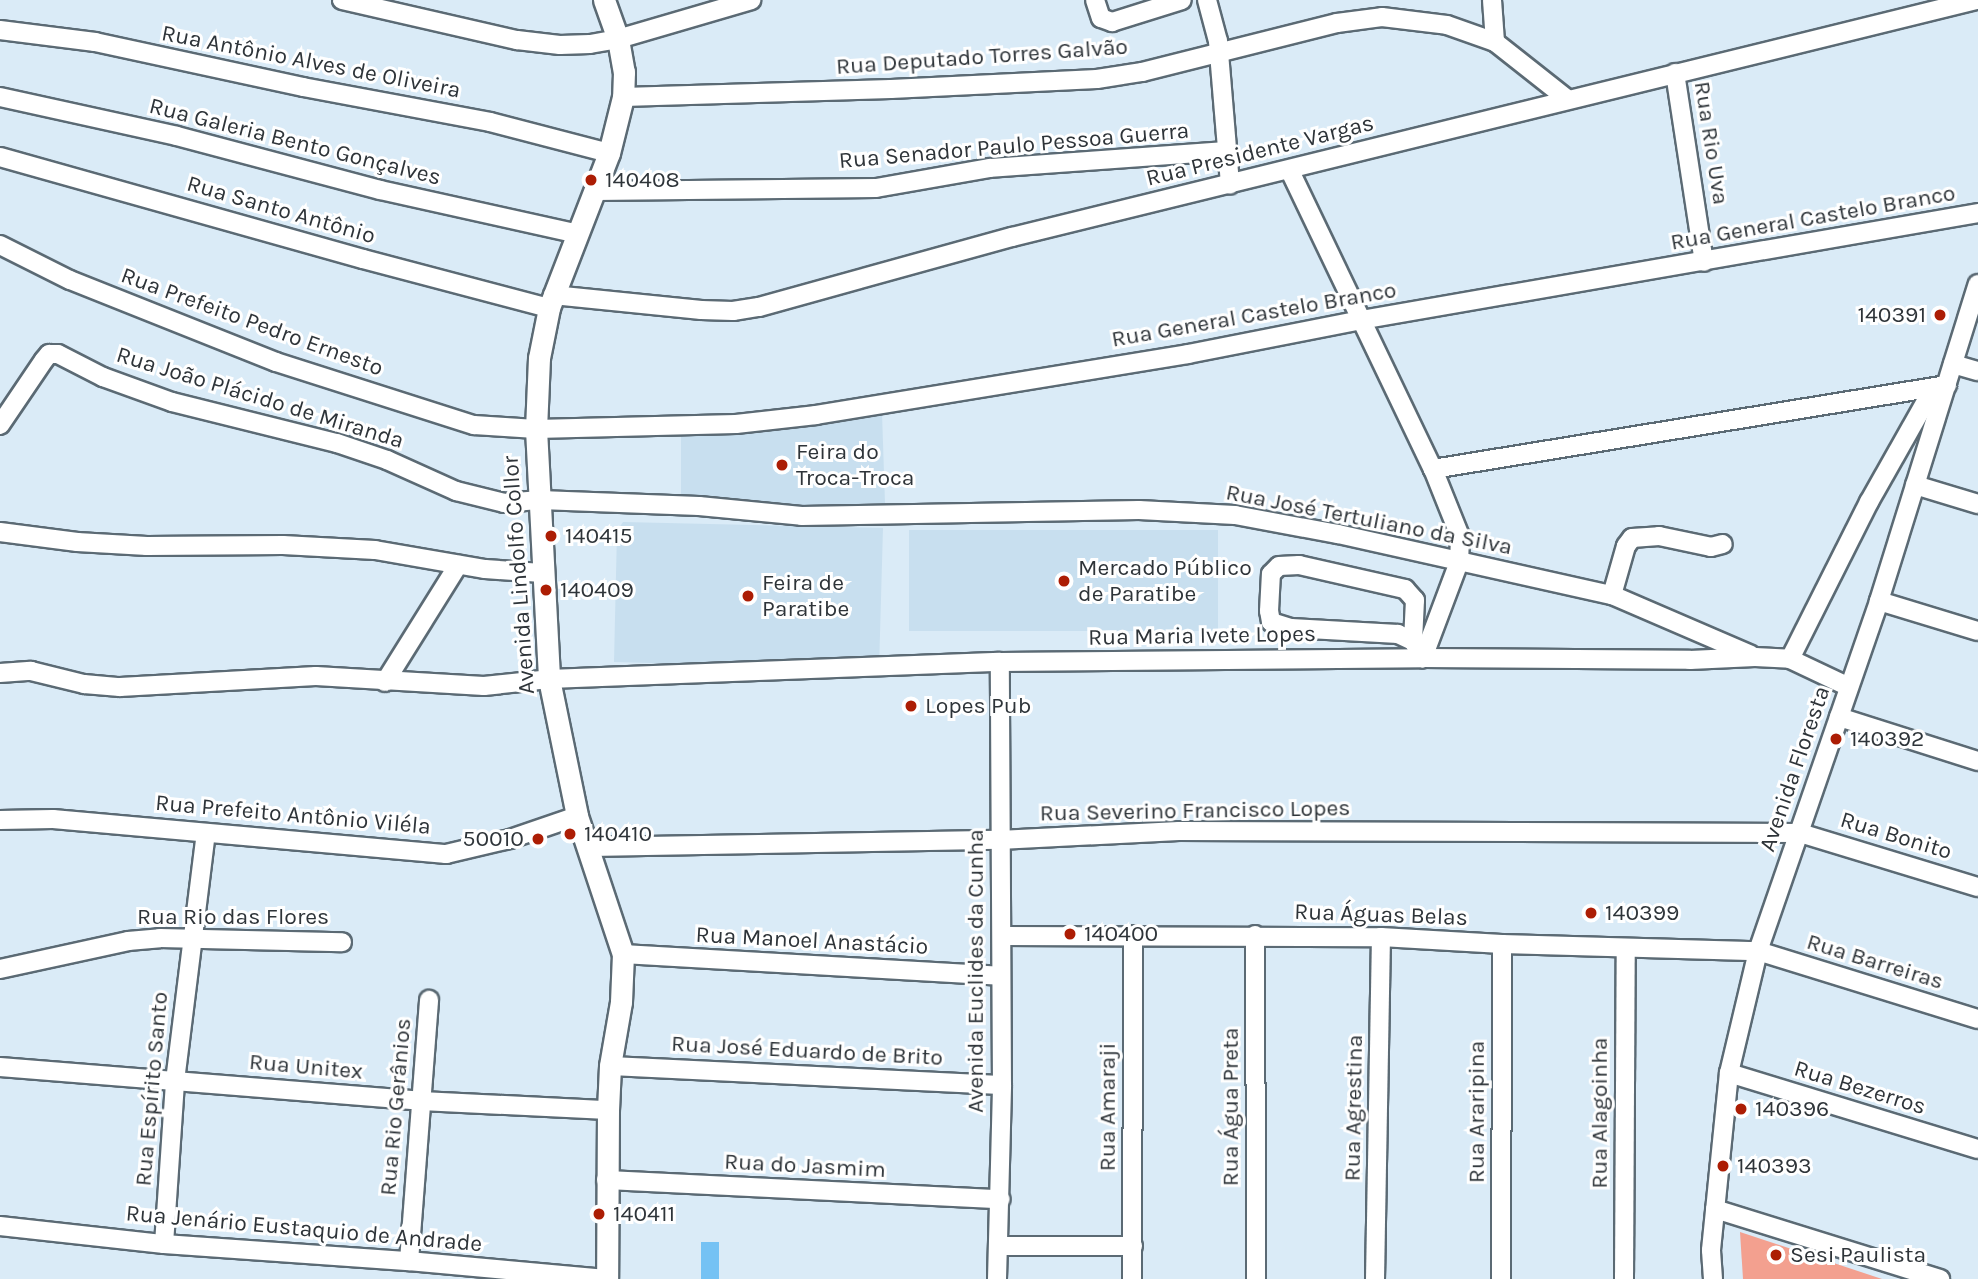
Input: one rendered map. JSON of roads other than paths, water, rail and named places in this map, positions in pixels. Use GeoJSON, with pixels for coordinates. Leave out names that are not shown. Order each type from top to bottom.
{"type":"FeatureCollection","features":[{"type":"Feature","properties":{"kind":"main road","name":"Avenida Lindolfo Collor"},"geometry":{"type":"LineString","coordinates":[[604,0],[618,39],[624,72],[623,97],[610,153],[551,302],[539,358],[536,429],[549,679],[577,816],[590,847],[623,954],[621,1002],[610,1066],[606,1279]]}},
{"type":"Feature","properties":{"kind":"street"},"geometry":{"type":"LineString","coordinates":[[342,0],[540,44],[590,44],[618,39],[751,0]]}},
{"type":"Feature","properties":{"kind":"street"},"geometry":{"type":"LineString","coordinates":[[1095,0],[1101,18],[1122,21],[1182,0]]}},
{"type":"Feature","properties":{"kind":"street"},"geometry":{"type":"LineString","coordinates":[[1207,0],[1218,52],[1230,185]]}},
{"type":"Feature","properties":{"kind":"street"},"geometry":{"type":"LineString","coordinates":[[1492,0],[1495,42]]}},
{"type":"Feature","properties":{"kind":"street","name":"Rua Presidente Vargas"},"geometry":{"type":"LineString","coordinates":[[551,302],[733,311],[789,300],[1012,237],[1290,171],[1566,98],[1976,0]]}},
{"type":"Feature","properties":{"kind":"street","name":"Rua Deputado Torres Galvão"},"geometry":{"type":"LineString","coordinates":[[623,97],[891,89],[1097,79],[1142,72],[1337,23],[1382,17],[1447,25],[1495,42],[1566,98]]}},
{"type":"Feature","properties":{"kind":"street","name":"Rua Antônio Alves de Oliveira"},"geometry":{"type":"LineString","coordinates":[[0,30],[95,42],[303,87],[490,122],[610,153]]}},
{"type":"Feature","properties":{"kind":"street","name":"Rua Rio Uva"},"geometry":{"type":"LineString","coordinates":[[1675,73],[1704,262]]}},
{"type":"Feature","properties":{"kind":"street","name":"Rua Galeria Bento Gonçalves"},"geometry":{"type":"LineString","coordinates":[[0,97],[256,155],[380,190],[578,234]]}},
{"type":"Feature","properties":{"kind":"street","name":"Rua Senador Paulo Pessoa Guerra"},"geometry":{"type":"LineString","coordinates":[[595,191],[876,188],[990,168],[1227,151]]}},
{"type":"Feature","properties":{"kind":"street","name":"Rua Santo Antônio"},"geometry":{"type":"LineString","coordinates":[[0,157],[363,260],[551,302]]}},
{"type":"Feature","properties":{"kind":"street"},"geometry":{"type":"LineString","coordinates":[[1290,171],[1433,469],[1460,536],[1459,562],[1423,658]]}},
{"type":"Feature","properties":{"kind":"street","name":"Rua General Castelo Branco"},"geometry":{"type":"LineString","coordinates":[[536,429],[774,421],[1188,354],[1361,320],[1978,214]]}},
{"type":"Feature","properties":{"kind":"street","name":"Rua Prefeito Pedro Ernesto"},"geometry":{"type":"LineString","coordinates":[[0,245],[70,280],[276,362],[474,425],[536,429]]}},
{"type":"Feature","properties":{"kind":"street","name":"Avenida Floresta"},"geometry":{"type":"LineString","coordinates":[[1713,1279],[1711,1250],[1729,1073],[1758,951],[1879,601],[1915,485],[1940,387],[1953,364],[1978,284]]}},
{"type":"Feature","properties":{"kind":"street","name":"Rua João Plácido de Miranda"},"geometry":{"type":"LineString","coordinates":[[3,415],[49,354],[58,354],[103,377],[172,402],[362,451],[474,497],[504,503],[540,500]]}},
{"type":"Feature","properties":{"kind":"street"},"geometry":{"type":"LineString","coordinates":[[1953,364],[1978,372]]}},
{"type":"Feature","properties":{"kind":"street"},"geometry":{"type":"LineString","coordinates":[[1433,469],[1940,387]]}},
{"type":"Feature","properties":{"kind":"street"},"geometry":{"type":"LineString","coordinates":[[1790,659],[1869,502],[1940,387]]}},
{"type":"Feature","properties":{"kind":"street"},"geometry":{"type":"LineString","coordinates":[[1915,485],[1978,504]]}},
{"type":"Feature","properties":{"kind":"street","name":"Rua José Tertuliano da Silva"},"geometry":{"type":"LineString","coordinates":[[540,500],[699,506],[802,516],[1188,511],[1271,521],[1612,595],[1755,657]]}},
{"type":"Feature","properties":{"kind":"street"},"geometry":{"type":"LineString","coordinates":[[0,532],[77,542],[146,546],[283,545],[361,549],[416,555],[458,565],[542,573]]}},
{"type":"Feature","properties":{"kind":"street"},"geometry":{"type":"LineString","coordinates":[[1612,595],[1626,546],[1632,538],[1659,536],[1711,547],[1723,544]]}},
{"type":"Feature","properties":{"kind":"street"},"geometry":{"type":"LineString","coordinates":[[385,682],[458,565]]}},
{"type":"Feature","properties":{"kind":"street"},"geometry":{"type":"LineString","coordinates":[[1413,641],[1398,634],[1290,628],[1271,622],[1271,574],[1279,566],[1299,565],[1405,589],[1415,600],[1413,641],[1423,658]]}},
{"type":"Feature","properties":{"kind":"street"},"geometry":{"type":"LineString","coordinates":[[1879,601],[1978,631]]}},
{"type":"Feature","properties":{"kind":"street","name":"Rua Maria Ivete Lopes"},"geometry":{"type":"LineString","coordinates":[[0,673],[31,671],[84,684],[120,687],[279,676],[484,686],[549,679],[1000,662],[1423,658],[1690,660],[1755,657],[1790,659],[1849,687]]}},
{"type":"Feature","properties":{"kind":"street","name":"Avenida Euclides da Cunha"},"geometry":{"type":"LineString","coordinates":[[997,1279],[1002,1085],[999,976],[1002,936],[999,840],[1000,662]]}},
{"type":"Feature","properties":{"kind":"street"},"geometry":{"type":"LineString","coordinates":[[1839,718],[1978,761]]}},
{"type":"Feature","properties":{"kind":"street","name":"Rua Prefeito Antônio Viléla"},"geometry":{"type":"LineString","coordinates":[[0,820],[53,819],[446,854],[510,839],[577,816]]}},
{"type":"Feature","properties":{"kind":"street","name":"Rua Severino Francisco Lopes"},"geometry":{"type":"LineString","coordinates":[[590,847],[999,840],[1179,831],[1800,833]]}},
{"type":"Feature","properties":{"kind":"street","name":"Rua Bonito"},"geometry":{"type":"LineString","coordinates":[[1800,833],[1978,887]]}},
{"type":"Feature","properties":{"kind":"street","name":"Rua Espírito Santo"},"geometry":{"type":"LineString","coordinates":[[164,1244],[175,1081],[206,834]]}},
{"type":"Feature","properties":{"kind":"street","name":"Rua Amaraji"},"geometry":{"type":"LineString","coordinates":[[1132,1279],[1133,935]]}},
{"type":"Feature","properties":{"kind":"street","name":"Rua Água Preta"},"geometry":{"type":"LineString","coordinates":[[1255,935],[1256,1279]]}},
{"type":"Feature","properties":{"kind":"street","name":"Rua Águas Belas"},"geometry":{"type":"LineString","coordinates":[[1002,936],[1381,937],[1502,944],[1758,951]]}},
{"type":"Feature","properties":{"kind":"street","name":"Rua Agrestina"},"geometry":{"type":"LineString","coordinates":[[1375,1279],[1381,937]]}},
{"type":"Feature","properties":{"kind":"street","name":"Rua Rio das Flores"},"geometry":{"type":"LineString","coordinates":[[0,969],[128,940],[342,942]]}},
{"type":"Feature","properties":{"kind":"street","name":"Rua Araripina"},"geometry":{"type":"LineString","coordinates":[[1501,1279],[1502,944]]}},
{"type":"Feature","properties":{"kind":"street","name":"Rua Alagoinha"},"geometry":{"type":"LineString","coordinates":[[1624,1279],[1626,948]]}},
{"type":"Feature","properties":{"kind":"street","name":"Rua Barreiras"},"geometry":{"type":"LineString","coordinates":[[1758,951],[1978,1019]]}},
{"type":"Feature","properties":{"kind":"street","name":"Rua Manoel Anastácio"},"geometry":{"type":"LineString","coordinates":[[623,954],[999,976]]}},
{"type":"Feature","properties":{"kind":"street","name":"Rua Rio Gerânios"},"geometry":{"type":"LineString","coordinates":[[409,1261],[429,1000]]}},
{"type":"Feature","properties":{"kind":"street","name":"Rua José Eduardo de Brito"},"geometry":{"type":"LineString","coordinates":[[610,1066],[1002,1085]]}},
{"type":"Feature","properties":{"kind":"street","name":"Rua Unitex"},"geometry":{"type":"LineString","coordinates":[[0,1067],[421,1101],[608,1110]]}},
{"type":"Feature","properties":{"kind":"street","name":"Rua Bezerros"},"geometry":{"type":"LineString","coordinates":[[1729,1073],[1978,1149]]}},
{"type":"Feature","properties":{"kind":"street","name":"Rua do Jasmim"},"geometry":{"type":"LineString","coordinates":[[606,1180],[1001,1199]]}},
{"type":"Feature","properties":{"kind":"street"},"geometry":{"type":"LineString","coordinates":[[1715,1209],[1940,1279]]}},
{"type":"Feature","properties":{"kind":"street","name":"Rua Jenário Eustaquio de Andrade"},"geometry":{"type":"LineString","coordinates":[[0,1226],[164,1244],[409,1261],[606,1279]]}},
{"type":"Feature","properties":{"kind":"street"},"geometry":{"type":"LineString","coordinates":[[998,1246],[1132,1246]]}},
{"type":"Feature","properties":{"kind":"place","name":"140408"},"geometry":{"type":"Point","coordinates":[591,180]}},
{"type":"Feature","properties":{"kind":"place","name":"140391"},"geometry":{"type":"Point","coordinates":[1940,315]}},
{"type":"Feature","properties":{"kind":"place","name":"Feira do Troca-Troca"},"geometry":{"type":"Point","coordinates":[782,465]}},
{"type":"Feature","properties":{"kind":"place","name":"140415"},"geometry":{"type":"Point","coordinates":[551,536]}},
{"type":"Feature","properties":{"kind":"place","name":"Mercado Público de Paratibe"},"geometry":{"type":"Point","coordinates":[1064,581]}},
{"type":"Feature","properties":{"kind":"place","name":"140409"},"geometry":{"type":"Point","coordinates":[546,590]}},
{"type":"Feature","properties":{"kind":"place","name":"Feira de Paratibe"},"geometry":{"type":"Point","coordinates":[748,596]}},
{"type":"Feature","properties":{"kind":"place","name":"Lopes Pub"},"geometry":{"type":"Point","coordinates":[911,706]}},
{"type":"Feature","properties":{"kind":"place","name":"140392"},"geometry":{"type":"Point","coordinates":[1836,739]}},
{"type":"Feature","properties":{"kind":"place","name":"140410"},"geometry":{"type":"Point","coordinates":[570,834]}},
{"type":"Feature","properties":{"kind":"place","name":"50010"},"geometry":{"type":"Point","coordinates":[538,839]}},
{"type":"Feature","properties":{"kind":"place","name":"140399"},"geometry":{"type":"Point","coordinates":[1591,913]}},
{"type":"Feature","properties":{"kind":"place","name":"140400"},"geometry":{"type":"Point","coordinates":[1070,934]}},
{"type":"Feature","properties":{"kind":"place","name":"140396"},"geometry":{"type":"Point","coordinates":[1741,1109]}},
{"type":"Feature","properties":{"kind":"place","name":"140393"},"geometry":{"type":"Point","coordinates":[1723,1166]}},
{"type":"Feature","properties":{"kind":"place","name":"140411"},"geometry":{"type":"Point","coordinates":[599,1214]}},
{"type":"Feature","properties":{"kind":"place","name":"Sesi Paulista"},"geometry":{"type":"Point","coordinates":[1776,1255]}}]}
